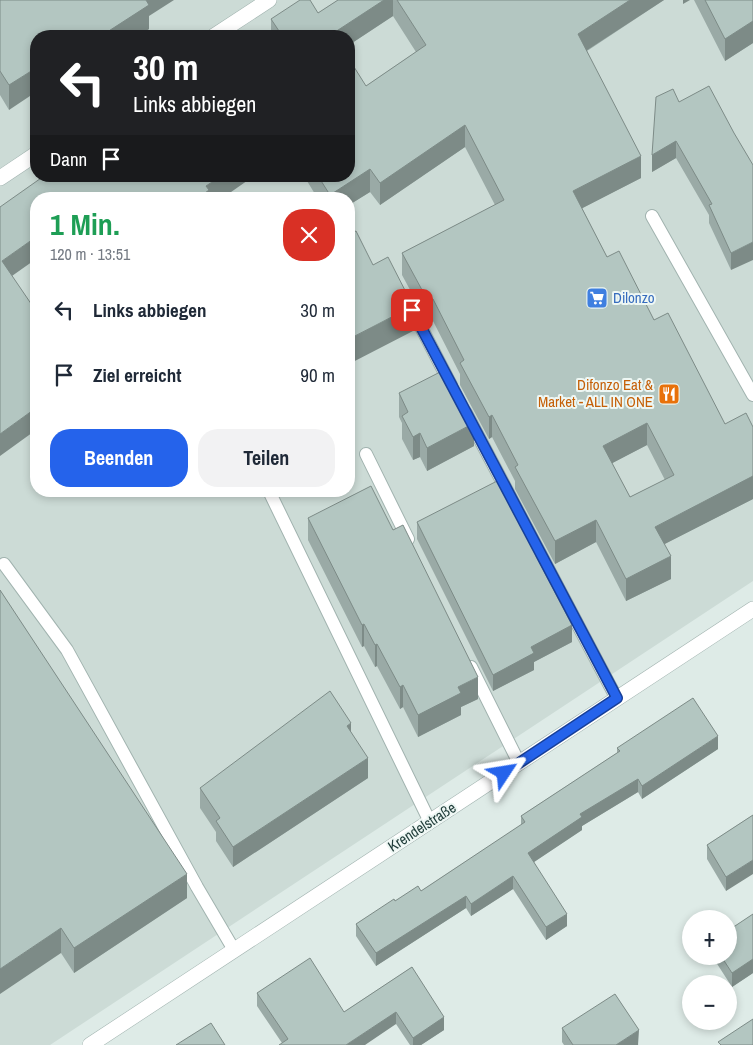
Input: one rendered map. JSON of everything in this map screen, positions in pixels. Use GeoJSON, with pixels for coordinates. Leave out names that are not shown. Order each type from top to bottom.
{"type":"FeatureCollection","features":[{"type":"Feature","properties":{"kind":"street"},"geometry":{"type":"LineString","coordinates":[[223,30],[269,0]]}},
{"type":"Feature","properties":{"kind":"street"},"geometry":{"type":"LineString","coordinates":[[0,178],[30,158]]}},
{"type":"Feature","properties":{"kind":"street","name":"Krendelstraße"},"geometry":{"type":"LineString","coordinates":[[90,1045],[753,609]]}},
{"type":"Feature","properties":{"kind":"lane"},"geometry":{"type":"LineString","coordinates":[[652,216],[753,395]]}},
{"type":"Feature","properties":{"kind":"lane"},"geometry":{"type":"LineString","coordinates":[[398,284],[617,698]]}},
{"type":"Feature","properties":{"kind":"lane"},"geometry":{"type":"LineString","coordinates":[[366,454],[414,551]]}},
{"type":"Feature","properties":{"kind":"lane"},"geometry":{"type":"LineString","coordinates":[[272,497],[430,822]]}},
{"type":"Feature","properties":{"kind":"lane"},"geometry":{"type":"LineString","coordinates":[[4,564],[67,650],[197,887],[234,950]]}},
{"type":"Feature","properties":{"kind":"lane"},"geometry":{"type":"LineString","coordinates":[[466,657],[519,763]]}},
{"type":"Feature","properties":{"kind":"shaded area"},"geometry":{"type":"Polygon","coordinates":[[[0,0],[753,0],[753,581],[50,1045],[0,1045],[0,0]]]}},
{"type":"Feature","properties":{"kind":"building"},"geometry":{"type":"Polygon","coordinates":[[[0,0],[146,0],[149,5],[110,30],[30,30],[30,72],[9,85],[0,71],[0,0]]]}},
{"type":"Feature","properties":{"kind":"building"},"geometry":{"type":"Polygon","coordinates":[[[300,0],[310,0],[318,13],[338,0],[384,0],[338,30],[278,30],[271,19],[300,0]]]}},
{"type":"Feature","properties":{"kind":"building"},"geometry":{"type":"Polygon","coordinates":[[[397,0],[630,0],[578,34],[641,156],[573,191],[607,257],[619,251],[654,320],[668,313],[725,424],[746,413],[753,427],[753,476],[655,527],[671,556],[626,579],[596,520],[555,541],[515,467],[518,465],[492,415],[489,417],[460,363],[464,360],[433,299],[428,301],[402,253],[504,200],[465,125],[380,183],[370,169],[355,179],[355,69],[366,86],[426,45],[397,0]],[[647,423],[603,446],[630,497],[674,475],[647,423]]]}},
{"type":"Feature","properties":{"kind":"building"},"geometry":{"type":"Polygon","coordinates":[[[705,0],[753,0],[753,21],[725,39],[705,0]]]}},
{"type":"Feature","properties":{"kind":"building"},"geometry":{"type":"Polygon","coordinates":[[[709,86],[753,165],[753,242],[731,253],[709,205],[712,204],[676,141],[652,155],[656,97],[673,89],[679,102],[709,86]]]}},
{"type":"Feature","properties":{"kind":"building"},"geometry":{"type":"Polygon","coordinates":[[[35,182],[212,182],[206,186],[209,190],[206,192],[30,192],[30,241],[2,261],[30,302],[30,412],[0,434],[0,207],[35,182]]]}},
{"type":"Feature","properties":{"kind":"building"},"geometry":{"type":"Polygon","coordinates":[[[322,182],[350,182],[335,192],[328,192],[322,182]]]}},
{"type":"Feature","properties":{"kind":"building"},"geometry":{"type":"Polygon","coordinates":[[[355,231],[373,265],[388,257],[413,306],[355,336],[355,231]]]}},
{"type":"Feature","properties":{"kind":"building"},"geometry":{"type":"Polygon","coordinates":[[[446,369],[474,423],[427,448],[420,433],[413,437],[402,416],[408,412],[399,393],[446,369]]]}},
{"type":"Feature","properties":{"kind":"building"},"geometry":{"type":"Polygon","coordinates":[[[501,479],[540,554],[536,556],[572,625],[531,647],[534,653],[493,675],[417,522],[501,479]]]}},
{"type":"Feature","properties":{"kind":"building"},"geometry":{"type":"Polygon","coordinates":[[[371,486],[393,530],[403,525],[478,677],[458,687],[461,693],[418,715],[403,685],[400,687],[377,644],[375,645],[364,624],[362,625],[308,518],[349,497],[355,497],[355,494],[371,486]]]}},
{"type":"Feature","properties":{"kind":"building"},"geometry":{"type":"Polygon","coordinates":[[[0,590],[187,874],[74,948],[61,928],[0,969],[0,590]]]}},
{"type":"Feature","properties":{"kind":"building"},"geometry":{"type":"Polygon","coordinates":[[[330,691],[351,723],[347,726],[368,758],[233,847],[216,821],[220,818],[200,788],[330,691]]]}},
{"type":"Feature","properties":{"kind":"building"},"geometry":{"type":"Polygon","coordinates":[[[693,698],[718,736],[642,786],[638,779],[580,814],[582,817],[528,853],[567,914],[546,927],[513,876],[471,904],[466,896],[376,953],[356,924],[418,886],[421,891],[525,822],[521,816],[620,751],[617,748],[693,698]]]}},
{"type":"Feature","properties":{"kind":"building"},"geometry":{"type":"Polygon","coordinates":[[[753,815],[753,860],[726,877],[707,845],[753,815]]]}},
{"type":"Feature","properties":{"kind":"building"},"geometry":{"type":"Polygon","coordinates":[[[753,914],[753,959],[732,973],[727,965],[737,965],[737,925],[753,914]]]}},
{"type":"Feature","properties":{"kind":"building"},"geometry":{"type":"Polygon","coordinates":[[[310,958],[344,1012],[412,967],[444,1017],[413,1038],[396,1012],[346,1045],[279,1045],[288,1039],[257,993],[310,958]]]}},
{"type":"Feature","properties":{"kind":"building"},"geometry":{"type":"Polygon","coordinates":[[[615,994],[639,1030],[616,1045],[573,1045],[562,1028],[615,994]]]}},
{"type":"Feature","properties":{"kind":"building"},"geometry":{"type":"Polygon","coordinates":[[[753,1019],[753,1045],[721,1045],[718,1042],[737,1030],[753,1019]]]}},
{"type":"Feature","properties":{"kind":"building"},"geometry":{"type":"Polygon","coordinates":[[[211,1023],[225,1045],[176,1045],[211,1023]]]}},
{"type":"Feature","properties":{"kind":"place","name":"Dilonzo"},"geometry":{"type":"Point","coordinates":[597,298]}},
{"type":"Feature","properties":{"kind":"place","name":"Difonzo Eat & Market - ALL IN ONE"},"geometry":{"type":"Point","coordinates":[669,394]}},
{"type":"Feature","properties":{"kind":"route"},"geometry":{"type":"LineString","coordinates":[[412,310],[617,698],[504,773]]}}]}
